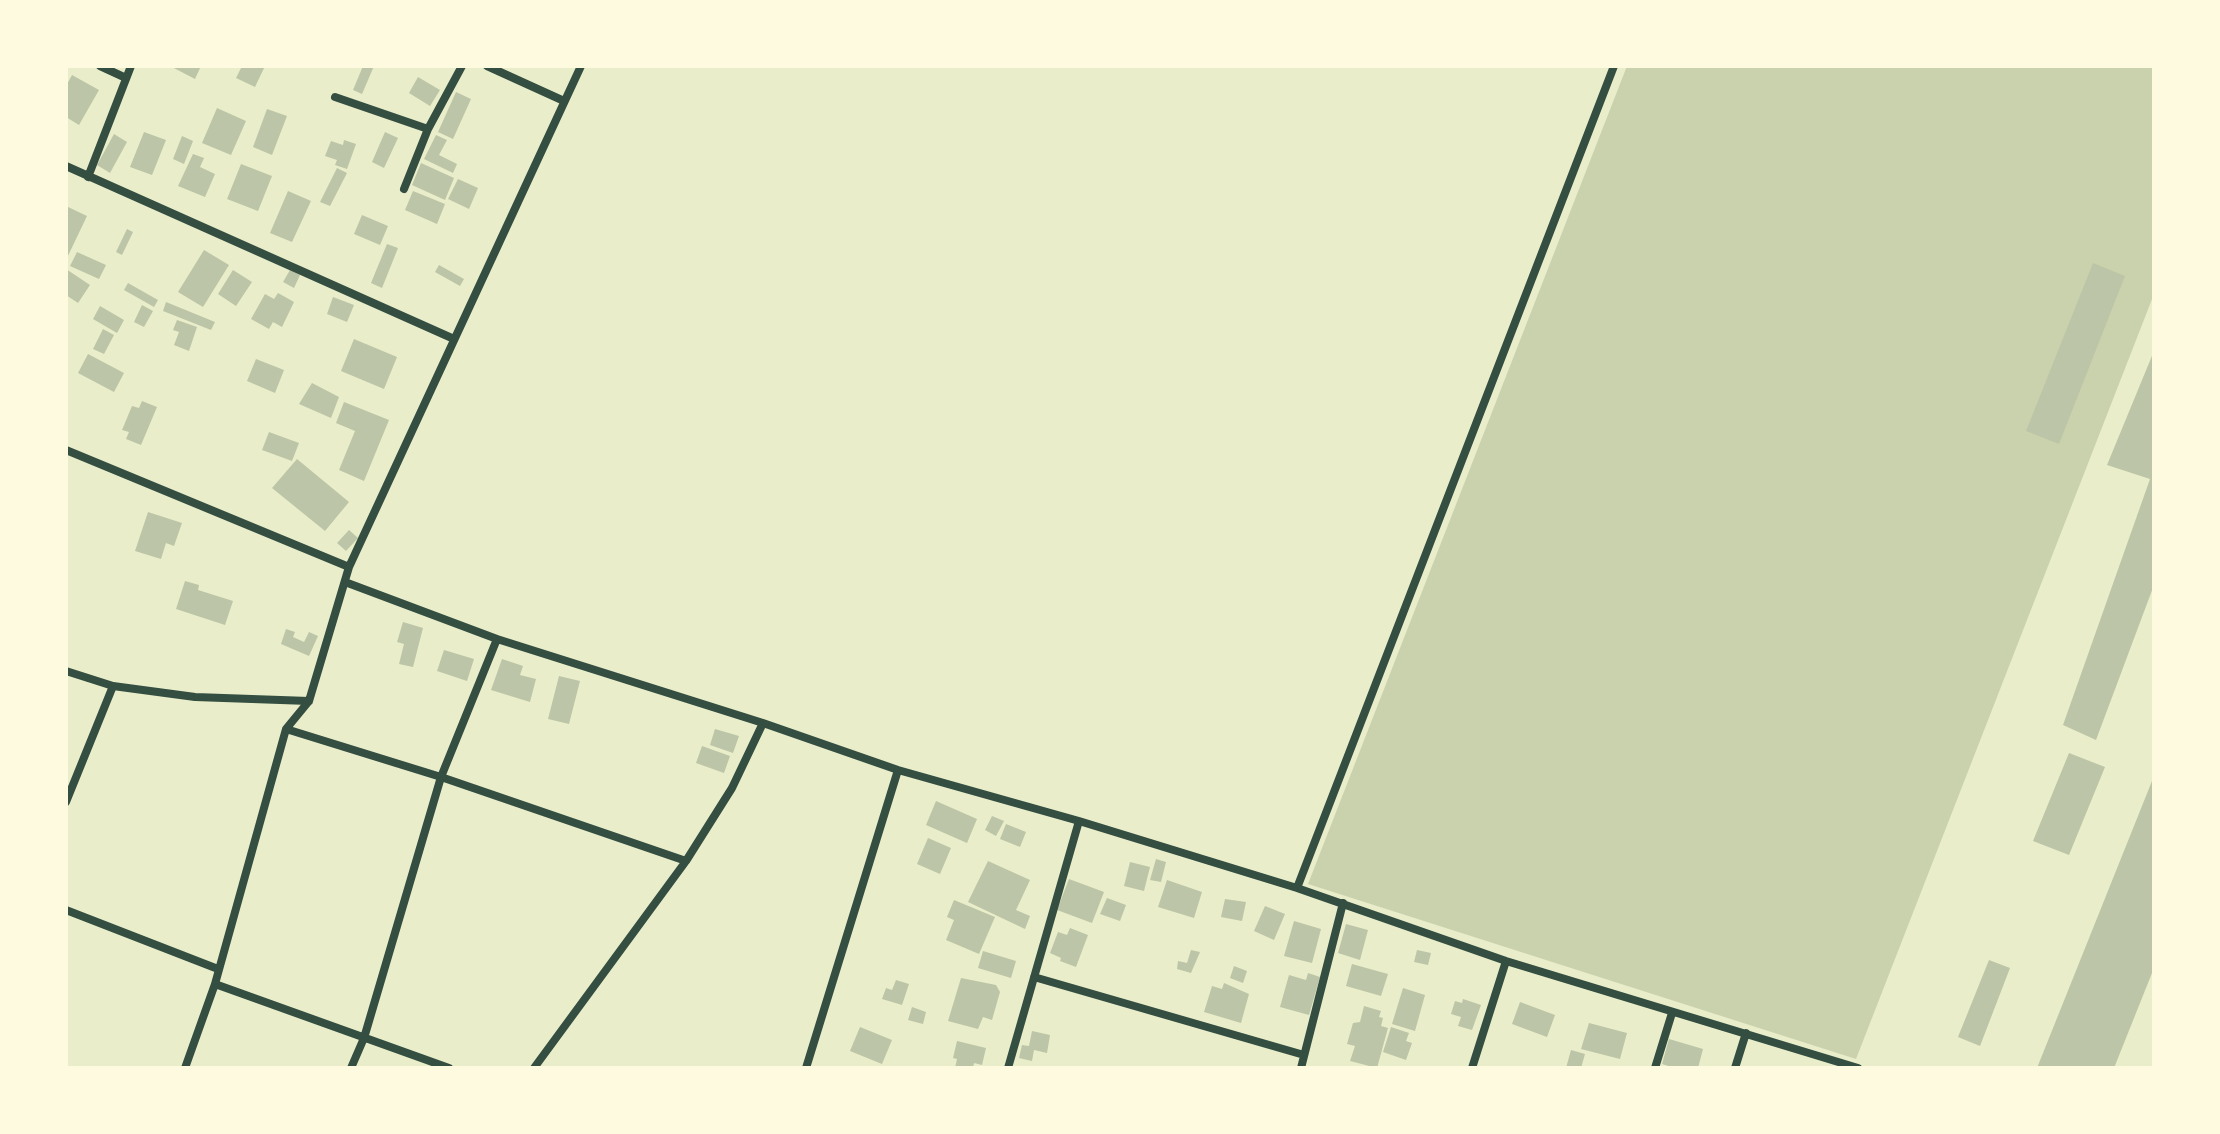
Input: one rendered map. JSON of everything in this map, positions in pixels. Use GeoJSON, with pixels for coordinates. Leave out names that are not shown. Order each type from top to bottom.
{"type":"FeatureCollection","features":[{"type":"Feature","properties":{"kind":"street"},"geometry":{"type":"LineString","coordinates":[[100,66],[126,78]]}},
{"type":"Feature","properties":{"kind":"street"},"geometry":{"type":"LineString","coordinates":[[88,177],[131,66]]}},
{"type":"Feature","properties":{"kind":"street"},"geometry":{"type":"LineString","coordinates":[[404,189],[428,129],[462,66]]}},
{"type":"Feature","properties":{"kind":"street"},"geometry":{"type":"LineString","coordinates":[[487,66],[564,101]]}},
{"type":"Feature","properties":{"kind":"street"},"geometry":{"type":"LineString","coordinates":[[185,1068],[215,984],[286,729],[309,701],[349,567],[581,66]]}},
{"type":"Feature","properties":{"kind":"street"},"geometry":{"type":"LineString","coordinates":[[1297,888],[1614,66]]}},
{"type":"Feature","properties":{"kind":"street"},"geometry":{"type":"LineString","coordinates":[[335,97],[428,129]]}},
{"type":"Feature","properties":{"kind":"street"},"geometry":{"type":"LineString","coordinates":[[66,166],[454,339]]}},
{"type":"Feature","properties":{"kind":"street"},"geometry":{"type":"LineString","coordinates":[[66,450],[349,567]]}},
{"type":"Feature","properties":{"kind":"street"},"geometry":{"type":"LineString","coordinates":[[345,582],[497,639],[763,723],[898,770],[1079,821],[1297,888],[1506,961],[1858,1068]]}},
{"type":"Feature","properties":{"kind":"street"},"geometry":{"type":"LineString","coordinates":[[351,1068],[364,1038],[441,777],[497,639]]}},
{"type":"Feature","properties":{"kind":"street"},"geometry":{"type":"LineString","coordinates":[[66,671],[113,686],[195,697],[309,701]]}},
{"type":"Feature","properties":{"kind":"street"},"geometry":{"type":"LineString","coordinates":[[66,802],[113,686]]}},
{"type":"Feature","properties":{"kind":"street"},"geometry":{"type":"LineString","coordinates":[[534,1068],[686,861],[732,788],[763,723]]}},
{"type":"Feature","properties":{"kind":"street"},"geometry":{"type":"LineString","coordinates":[[286,729],[441,777],[686,861]]}},
{"type":"Feature","properties":{"kind":"street"},"geometry":{"type":"LineString","coordinates":[[806,1068],[898,770]]}},
{"type":"Feature","properties":{"kind":"street"},"geometry":{"type":"LineString","coordinates":[[1008,1068],[1079,821]]}},
{"type":"Feature","properties":{"kind":"street"},"geometry":{"type":"LineString","coordinates":[[1301,1068],[1343,903]]}},
{"type":"Feature","properties":{"kind":"street"},"geometry":{"type":"LineString","coordinates":[[66,910],[218,969]]}},
{"type":"Feature","properties":{"kind":"street"},"geometry":{"type":"LineString","coordinates":[[1472,1068],[1506,961]]}},
{"type":"Feature","properties":{"kind":"street"},"geometry":{"type":"LineString","coordinates":[[1034,977],[1304,1055]]}},
{"type":"Feature","properties":{"kind":"street"},"geometry":{"type":"LineString","coordinates":[[215,984],[449,1068]]}},
{"type":"Feature","properties":{"kind":"street"},"geometry":{"type":"LineString","coordinates":[[1655,1068],[1672,1013]]}},
{"type":"Feature","properties":{"kind":"street"},"geometry":{"type":"LineString","coordinates":[[1735,1068],[1746,1033]]}},
{"type":"Feature","properties":{"kind":"green space"},"geometry":{"type":"Polygon","coordinates":[[[1627,66],[2154,66],[2154,294],[1856,1059],[1308,884],[1627,66]]]}},
{"type":"Feature","properties":{"kind":"building"},"geometry":{"type":"Polygon","coordinates":[[[170,66],[201,66],[195,79],[170,66]]]}},
{"type":"Feature","properties":{"kind":"building"},"geometry":{"type":"Polygon","coordinates":[[[242,66],[265,66],[255,87],[236,78],[242,66]]]}},
{"type":"Feature","properties":{"kind":"building"},"geometry":{"type":"Polygon","coordinates":[[[363,66],[374,66],[362,94],[353,90],[363,66]]]}},
{"type":"Feature","properties":{"kind":"building"},"geometry":{"type":"Polygon","coordinates":[[[72,75],[99,90],[79,125],[66,117],[66,86],[72,75]]]}},
{"type":"Feature","properties":{"kind":"building"},"geometry":{"type":"Polygon","coordinates":[[[418,77],[440,90],[430,106],[409,93],[418,77]]]}},
{"type":"Feature","properties":{"kind":"building"},"geometry":{"type":"Polygon","coordinates":[[[456,92],[471,99],[453,139],[438,132],[456,92]]]}},
{"type":"Feature","properties":{"kind":"building"},"geometry":{"type":"Polygon","coordinates":[[[217,108],[246,121],[231,155],[202,143],[217,108]]]}},
{"type":"Feature","properties":{"kind":"building"},"geometry":{"type":"Polygon","coordinates":[[[267,109],[287,116],[272,155],[253,147],[267,109]]]}},
{"type":"Feature","properties":{"kind":"building"},"geometry":{"type":"Polygon","coordinates":[[[144,132],[166,140],[152,175],[130,167],[144,132]]]}},
{"type":"Feature","properties":{"kind":"building"},"geometry":{"type":"Polygon","coordinates":[[[385,132],[398,138],[384,168],[372,162],[385,132]]]}},
{"type":"Feature","properties":{"kind":"building"},"geometry":{"type":"Polygon","coordinates":[[[114,134],[127,142],[110,173],[97,165],[114,134]]]}},
{"type":"Feature","properties":{"kind":"building"},"geometry":{"type":"Polygon","coordinates":[[[436,135],[447,140],[439,155],[457,164],[453,173],[424,159],[436,135]]]}},
{"type":"Feature","properties":{"kind":"building"},"geometry":{"type":"Polygon","coordinates":[[[182,136],[193,141],[184,164],[173,159],[182,136]]]}},
{"type":"Feature","properties":{"kind":"building"},"geometry":{"type":"Polygon","coordinates":[[[344,140],[356,144],[347,169],[335,165],[337,160],[325,156],[331,141],[343,145],[344,140]]]}},
{"type":"Feature","properties":{"kind":"building"},"geometry":{"type":"Polygon","coordinates":[[[193,154],[204,158],[200,167],[215,174],[205,197],[178,186],[193,154]]]}},
{"type":"Feature","properties":{"kind":"building"},"geometry":{"type":"Polygon","coordinates":[[[421,163],[454,178],[445,200],[412,185],[421,163]]]}},
{"type":"Feature","properties":{"kind":"building"},"geometry":{"type":"Polygon","coordinates":[[[241,164],[272,176],[258,211],[227,199],[241,164]]]}},
{"type":"Feature","properties":{"kind":"building"},"geometry":{"type":"Polygon","coordinates":[[[337,168],[347,173],[330,206],[320,202],[337,168]]]}},
{"type":"Feature","properties":{"kind":"building"},"geometry":{"type":"Polygon","coordinates":[[[458,179],[478,188],[469,209],[448,199],[458,179]]]}},
{"type":"Feature","properties":{"kind":"building"},"geometry":{"type":"Polygon","coordinates":[[[288,191],[311,201],[292,242],[270,233],[288,191]]]}},
{"type":"Feature","properties":{"kind":"building"},"geometry":{"type":"Polygon","coordinates":[[[413,191],[445,204],[437,224],[405,210],[413,191]]]}},
{"type":"Feature","properties":{"kind":"building"},"geometry":{"type":"Polygon","coordinates":[[[66,206],[87,216],[66,260],[66,206]]]}},
{"type":"Feature","properties":{"kind":"building"},"geometry":{"type":"Polygon","coordinates":[[[362,215],[388,226],[380,245],[354,234],[362,215]]]}},
{"type":"Feature","properties":{"kind":"building"},"geometry":{"type":"Polygon","coordinates":[[[127,229],[133,232],[122,255],[116,252],[127,229]]]}},
{"type":"Feature","properties":{"kind":"building"},"geometry":{"type":"Polygon","coordinates":[[[387,244],[398,248],[382,288],[371,283],[387,244]]]}},
{"type":"Feature","properties":{"kind":"building"},"geometry":{"type":"Polygon","coordinates":[[[204,250],[229,265],[203,307],[178,292],[204,250]]]}},
{"type":"Feature","properties":{"kind":"building"},"geometry":{"type":"Polygon","coordinates":[[[77,252],[106,265],[99,279],[70,266],[77,252]]]}},
{"type":"Feature","properties":{"kind":"building"},"geometry":{"type":"Polygon","coordinates":[[[2093,263],[2125,276],[2059,444],[2026,431],[2093,263]]]}},
{"type":"Feature","properties":{"kind":"building"},"geometry":{"type":"Polygon","coordinates":[[[439,265],[464,279],[460,286],[435,272],[439,265]]]}},
{"type":"Feature","properties":{"kind":"building"},"geometry":{"type":"Polygon","coordinates":[[[66,269],[90,285],[78,303],[66,295],[66,269]]]}},
{"type":"Feature","properties":{"kind":"building"},"geometry":{"type":"Polygon","coordinates":[[[233,270],[252,282],[236,306],[218,294],[233,270]]]}},
{"type":"Feature","properties":{"kind":"building"},"geometry":{"type":"Polygon","coordinates":[[[290,270],[300,275],[294,288],[283,282],[290,270]]]}},
{"type":"Feature","properties":{"kind":"building"},"geometry":{"type":"Polygon","coordinates":[[[128,283],[158,300],[154,307],[124,290],[128,283]]]}},
{"type":"Feature","properties":{"kind":"building"},"geometry":{"type":"Polygon","coordinates":[[[278,293],[294,302],[282,327],[273,322],[269,329],[251,319],[265,294],[274,299],[278,293]]]}},
{"type":"Feature","properties":{"kind":"building"},"geometry":{"type":"Polygon","coordinates":[[[333,297],[354,305],[347,322],[327,314],[333,297]]]}},
{"type":"Feature","properties":{"kind":"building"},"geometry":{"type":"Polygon","coordinates":[[[166,302],[215,322],[211,330],[163,311],[166,302]]]}},
{"type":"Feature","properties":{"kind":"building"},"geometry":{"type":"Polygon","coordinates":[[[142,305],[153,311],[144,327],[134,322],[142,305]]]}},
{"type":"Feature","properties":{"kind":"building"},"geometry":{"type":"Polygon","coordinates":[[[100,306],[124,320],[117,333],[93,319],[100,306]]]}},
{"type":"Feature","properties":{"kind":"building"},"geometry":{"type":"Polygon","coordinates":[[[177,320],[197,327],[189,351],[174,345],[179,332],[173,330],[177,320]]]}},
{"type":"Feature","properties":{"kind":"building"},"geometry":{"type":"Polygon","coordinates":[[[103,329],[114,335],[104,354],[93,349],[103,329]]]}},
{"type":"Feature","properties":{"kind":"building"},"geometry":{"type":"Polygon","coordinates":[[[354,339],[397,357],[384,389],[341,371],[354,339]]]}},
{"type":"Feature","properties":{"kind":"building"},"geometry":{"type":"Polygon","coordinates":[[[2154,351],[2154,585],[2096,740],[2063,725],[2150,479],[2107,465],[2154,351]]]}},
{"type":"Feature","properties":{"kind":"building"},"geometry":{"type":"Polygon","coordinates":[[[88,354],[124,373],[114,392],[78,373],[88,354]]]}},
{"type":"Feature","properties":{"kind":"building"},"geometry":{"type":"Polygon","coordinates":[[[256,359],[284,370],[275,393],[247,381],[256,359]]]}},
{"type":"Feature","properties":{"kind":"building"},"geometry":{"type":"Polygon","coordinates":[[[312,383],[339,397],[331,418],[299,404],[312,383]]]}},
{"type":"Feature","properties":{"kind":"building"},"geometry":{"type":"Polygon","coordinates":[[[142,401],[157,407],[141,445],[126,439],[129,432],[122,430],[132,406],[139,408],[142,401]]]}},
{"type":"Feature","properties":{"kind":"building"},"geometry":{"type":"Polygon","coordinates":[[[344,402],[389,420],[364,481],[339,470],[355,431],[336,423],[344,402]]]}},
{"type":"Feature","properties":{"kind":"building"},"geometry":{"type":"Polygon","coordinates":[[[269,432],[299,443],[292,461],[262,450],[269,432]]]}},
{"type":"Feature","properties":{"kind":"building"},"geometry":{"type":"Polygon","coordinates":[[[297,459],[349,502],[325,531],[272,488],[297,459]]]}},
{"type":"Feature","properties":{"kind":"building"},"geometry":{"type":"Polygon","coordinates":[[[148,512],[182,523],[174,546],[166,543],[161,559],[135,551],[148,512]]]}},
{"type":"Feature","properties":{"kind":"building"},"geometry":{"type":"Polygon","coordinates":[[[349,530],[358,538],[346,551],[337,543],[349,530]]]}},
{"type":"Feature","properties":{"kind":"building"},"geometry":{"type":"Polygon","coordinates":[[[185,581],[199,585],[198,590],[233,601],[225,625],[176,609],[185,581]]]}},
{"type":"Feature","properties":{"kind":"building"},"geometry":{"type":"Polygon","coordinates":[[[403,622],[423,628],[413,667],[399,664],[404,644],[397,642],[403,622]]]}},
{"type":"Feature","properties":{"kind":"building"},"geometry":{"type":"Polygon","coordinates":[[[286,629],[295,632],[293,637],[304,642],[309,632],[318,636],[309,656],[281,644],[286,629]]]}},
{"type":"Feature","properties":{"kind":"building"},"geometry":{"type":"Polygon","coordinates":[[[444,650],[474,659],[467,681],[437,671],[444,650]]]}},
{"type":"Feature","properties":{"kind":"building"},"geometry":{"type":"Polygon","coordinates":[[[502,659],[523,666],[520,675],[536,679],[530,702],[491,690],[502,659]]]}},
{"type":"Feature","properties":{"kind":"building"},"geometry":{"type":"Polygon","coordinates":[[[559,676],[580,681],[569,724],[548,719],[559,676]]]}},
{"type":"Feature","properties":{"kind":"building"},"geometry":{"type":"Polygon","coordinates":[[[715,729],[739,736],[733,753],[710,745],[715,729]]]}},
{"type":"Feature","properties":{"kind":"building"},"geometry":{"type":"Polygon","coordinates":[[[702,746],[730,756],[724,773],[696,763],[702,746]]]}},
{"type":"Feature","properties":{"kind":"building"},"geometry":{"type":"Polygon","coordinates":[[[2069,753],[2105,767],[2069,855],[2033,841],[2069,753]]]}},
{"type":"Feature","properties":{"kind":"building"},"geometry":{"type":"Polygon","coordinates":[[[2154,776],[2154,968],[2114,1068],[2037,1068],[2154,776]]]}},
{"type":"Feature","properties":{"kind":"building"},"geometry":{"type":"Polygon","coordinates":[[[936,801],[977,819],[967,843],[926,825],[936,801]]]}},
{"type":"Feature","properties":{"kind":"building"},"geometry":{"type":"Polygon","coordinates":[[[992,816],[1004,821],[996,836],[985,830],[992,816]]]}},
{"type":"Feature","properties":{"kind":"building"},"geometry":{"type":"Polygon","coordinates":[[[1006,824],[1026,832],[1020,847],[1000,839],[1006,824]]]}},
{"type":"Feature","properties":{"kind":"building"},"geometry":{"type":"Polygon","coordinates":[[[928,838],[951,848],[940,874],[917,864],[928,838]]]}},
{"type":"Feature","properties":{"kind":"building"},"geometry":{"type":"Polygon","coordinates":[[[1156,859],[1166,862],[1161,882],[1150,880],[1156,859]]]}},
{"type":"Feature","properties":{"kind":"building"},"geometry":{"type":"Polygon","coordinates":[[[988,861],[1030,880],[1016,910],[1030,916],[1025,929],[968,902],[988,861]]]}},
{"type":"Feature","properties":{"kind":"building"},"geometry":{"type":"Polygon","coordinates":[[[1130,862],[1150,867],[1144,891],[1124,886],[1130,862]]]}},
{"type":"Feature","properties":{"kind":"building"},"geometry":{"type":"Polygon","coordinates":[[[1069,879],[1104,892],[1092,923],[1057,910],[1069,879]]]}},
{"type":"Feature","properties":{"kind":"building"},"geometry":{"type":"Polygon","coordinates":[[[1167,880],[1202,892],[1194,918],[1158,907],[1167,880]]]}},
{"type":"Feature","properties":{"kind":"building"},"geometry":{"type":"Polygon","coordinates":[[[1107,898],[1126,905],[1120,921],[1100,914],[1107,898]]]}},
{"type":"Feature","properties":{"kind":"building"},"geometry":{"type":"Polygon","coordinates":[[[1225,899],[1246,902],[1242,921],[1221,917],[1225,899]]]}},
{"type":"Feature","properties":{"kind":"building"},"geometry":{"type":"Polygon","coordinates":[[[954,900],[995,917],[979,954],[946,940],[954,920],[947,917],[954,900]]]}},
{"type":"Feature","properties":{"kind":"building"},"geometry":{"type":"Polygon","coordinates":[[[1265,906],[1285,914],[1274,940],[1254,931],[1265,906]]]}},
{"type":"Feature","properties":{"kind":"building"},"geometry":{"type":"Polygon","coordinates":[[[1294,921],[1321,929],[1312,963],[1284,956],[1294,921]]]}},
{"type":"Feature","properties":{"kind":"building"},"geometry":{"type":"Polygon","coordinates":[[[1346,924],[1368,930],[1360,960],[1338,953],[1346,924]]]}},
{"type":"Feature","properties":{"kind":"building"},"geometry":{"type":"Polygon","coordinates":[[[1070,928],[1088,935],[1076,967],[1050,953],[1058,932],[1067,935],[1070,928]]]}},
{"type":"Feature","properties":{"kind":"building"},"geometry":{"type":"Polygon","coordinates":[[[1191,950],[1200,952],[1191,973],[1177,969],[1178,961],[1187,963],[1191,950]]]}},
{"type":"Feature","properties":{"kind":"building"},"geometry":{"type":"Polygon","coordinates":[[[1417,950],[1431,953],[1428,965],[1414,962],[1417,950]]]}},
{"type":"Feature","properties":{"kind":"building"},"geometry":{"type":"Polygon","coordinates":[[[983,951],[1016,961],[1011,978],[978,968],[983,951]]]}},
{"type":"Feature","properties":{"kind":"building"},"geometry":{"type":"Polygon","coordinates":[[[1989,960],[2010,968],[1980,1046],[1958,1037],[1989,960]]]}},
{"type":"Feature","properties":{"kind":"building"},"geometry":{"type":"Polygon","coordinates":[[[1352,964],[1388,974],[1381,996],[1346,986],[1352,964]]]}},
{"type":"Feature","properties":{"kind":"building"},"geometry":{"type":"Polygon","coordinates":[[[1234,966],[1247,971],[1243,983],[1230,978],[1234,966]]]}},
{"type":"Feature","properties":{"kind":"building"},"geometry":{"type":"Polygon","coordinates":[[[1308,973],[1320,977],[1309,1015],[1280,1007],[1289,975],[1306,980],[1308,973]]]}},
{"type":"Feature","properties":{"kind":"building"},"geometry":{"type":"Polygon","coordinates":[[[961,978],[996,985],[1000,992],[992,1020],[983,1017],[978,1029],[948,1021],[961,978]]]}},
{"type":"Feature","properties":{"kind":"building"},"geometry":{"type":"Polygon","coordinates":[[[896,980],[909,984],[902,1005],[882,999],[886,988],[892,990],[896,980]]]}},
{"type":"Feature","properties":{"kind":"building"},"geometry":{"type":"Polygon","coordinates":[[[1224,983],[1249,994],[1241,1023],[1204,1012],[1212,986],[1222,989],[1224,983]]]}},
{"type":"Feature","properties":{"kind":"building"},"geometry":{"type":"Polygon","coordinates":[[[1403,988],[1425,995],[1415,1031],[1392,1024],[1403,988]]]}},
{"type":"Feature","properties":{"kind":"building"},"geometry":{"type":"Polygon","coordinates":[[[1463,999],[1481,1005],[1472,1030],[1458,1026],[1461,1017],[1451,1014],[1455,1001],[1462,1003],[1463,999]]]}},
{"type":"Feature","properties":{"kind":"building"},"geometry":{"type":"Polygon","coordinates":[[[1520,1002],[1555,1015],[1547,1037],[1512,1024],[1520,1002]]]}},
{"type":"Feature","properties":{"kind":"building"},"geometry":{"type":"Polygon","coordinates":[[[1364,1006],[1381,1011],[1381,1026],[1388,1028],[1377,1068],[1350,1061],[1355,1046],[1347,1044],[1353,1023],[1360,1022],[1364,1006]]]}},
{"type":"Feature","properties":{"kind":"building"},"geometry":{"type":"Polygon","coordinates":[[[912,1007],[926,1012],[923,1024],[908,1020],[912,1007]]]}},
{"type":"Feature","properties":{"kind":"building"},"geometry":{"type":"Polygon","coordinates":[[[1589,1023],[1627,1033],[1620,1059],[1581,1049],[1589,1023]]]}},
{"type":"Feature","properties":{"kind":"building"},"geometry":{"type":"Polygon","coordinates":[[[860,1027],[892,1040],[882,1064],[850,1051],[860,1027]]]}},
{"type":"Feature","properties":{"kind":"building"},"geometry":{"type":"Polygon","coordinates":[[[1391,1027],[1409,1033],[1406,1041],[1412,1043],[1406,1060],[1383,1052],[1391,1027]]]}},
{"type":"Feature","properties":{"kind":"building"},"geometry":{"type":"Polygon","coordinates":[[[1032,1031],[1050,1035],[1047,1053],[1034,1050],[1032,1061],[1019,1058],[1022,1045],[1029,1046],[1032,1031]]]}},
{"type":"Feature","properties":{"kind":"building"},"geometry":{"type":"Polygon","coordinates":[[[1669,1039],[1703,1049],[1698,1068],[1675,1068],[1662,1064],[1669,1039]]]}},
{"type":"Feature","properties":{"kind":"building"},"geometry":{"type":"Polygon","coordinates":[[[957,1041],[986,1048],[982,1065],[974,1063],[973,1068],[955,1068],[957,1059],[953,1058],[957,1041]]]}},
{"type":"Feature","properties":{"kind":"building"},"geometry":{"type":"Polygon","coordinates":[[[1571,1050],[1585,1054],[1581,1068],[1566,1068],[1571,1050]]]}}]}
